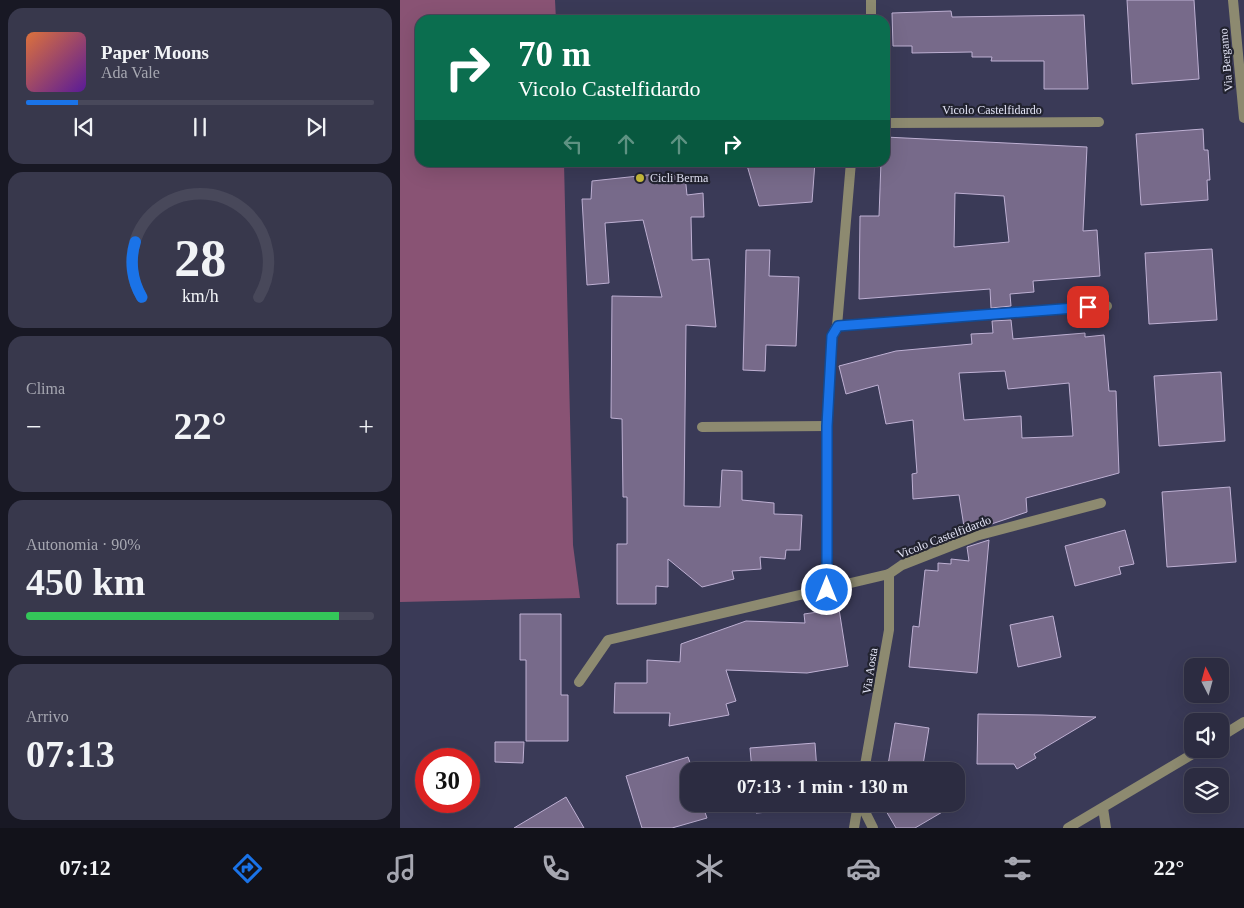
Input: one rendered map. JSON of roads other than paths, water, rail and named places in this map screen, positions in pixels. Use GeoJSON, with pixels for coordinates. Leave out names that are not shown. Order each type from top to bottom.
{"type":"FeatureCollection","features":[{"type":"Feature","properties":{"kind":"street"},"geometry":{"type":"LineString","coordinates":[[871,0],[871,15]]}},
{"type":"Feature","properties":{"kind":"street","name":"Via Bergamo"},"geometry":{"type":"LineString","coordinates":[[1233,0],[1244,118]]}},
{"type":"Feature","properties":{"kind":"street","name":"Vicolo Castelfidardo"},"geometry":{"type":"LineString","coordinates":[[890,123],[1099,122]]}},
{"type":"Feature","properties":{"kind":"street"},"geometry":{"type":"LineString","coordinates":[[827,590],[827,426],[832,336],[838,326],[850,167]]}},
{"type":"Feature","properties":{"kind":"street"},"geometry":{"type":"LineString","coordinates":[[838,326],[1107,306]]}},
{"type":"Feature","properties":{"kind":"street"},"geometry":{"type":"LineString","coordinates":[[702,427],[827,426]]}},
{"type":"Feature","properties":{"kind":"street","name":"Vicolo Castelfidardo"},"geometry":{"type":"LineString","coordinates":[[579,682],[608,640],[889,574],[902,565],[976,536],[1101,503]]}},
{"type":"Feature","properties":{"kind":"street","name":"Via Aosta"},"geometry":{"type":"LineString","coordinates":[[866,762],[889,630],[889,574]]}},
{"type":"Feature","properties":{"kind":"street"},"geometry":{"type":"LineString","coordinates":[[1229,731],[1244,722]]}},
{"type":"Feature","properties":{"kind":"street"},"geometry":{"type":"LineString","coordinates":[[1068,828],[1186,758]]}},
{"type":"Feature","properties":{"kind":"street"},"geometry":{"type":"LineString","coordinates":[[1103,808],[1106,828]]}},
{"type":"Feature","properties":{"kind":"street"},"geometry":{"type":"LineString","coordinates":[[854,828],[858,812]]}},
{"type":"Feature","properties":{"kind":"street"},"geometry":{"type":"LineString","coordinates":[[864,812],[873,828]]}},
{"type":"Feature","properties":{"kind":"place","name":"Cicli Berma"},"geometry":{"type":"Point","coordinates":[640,178]}}]}
